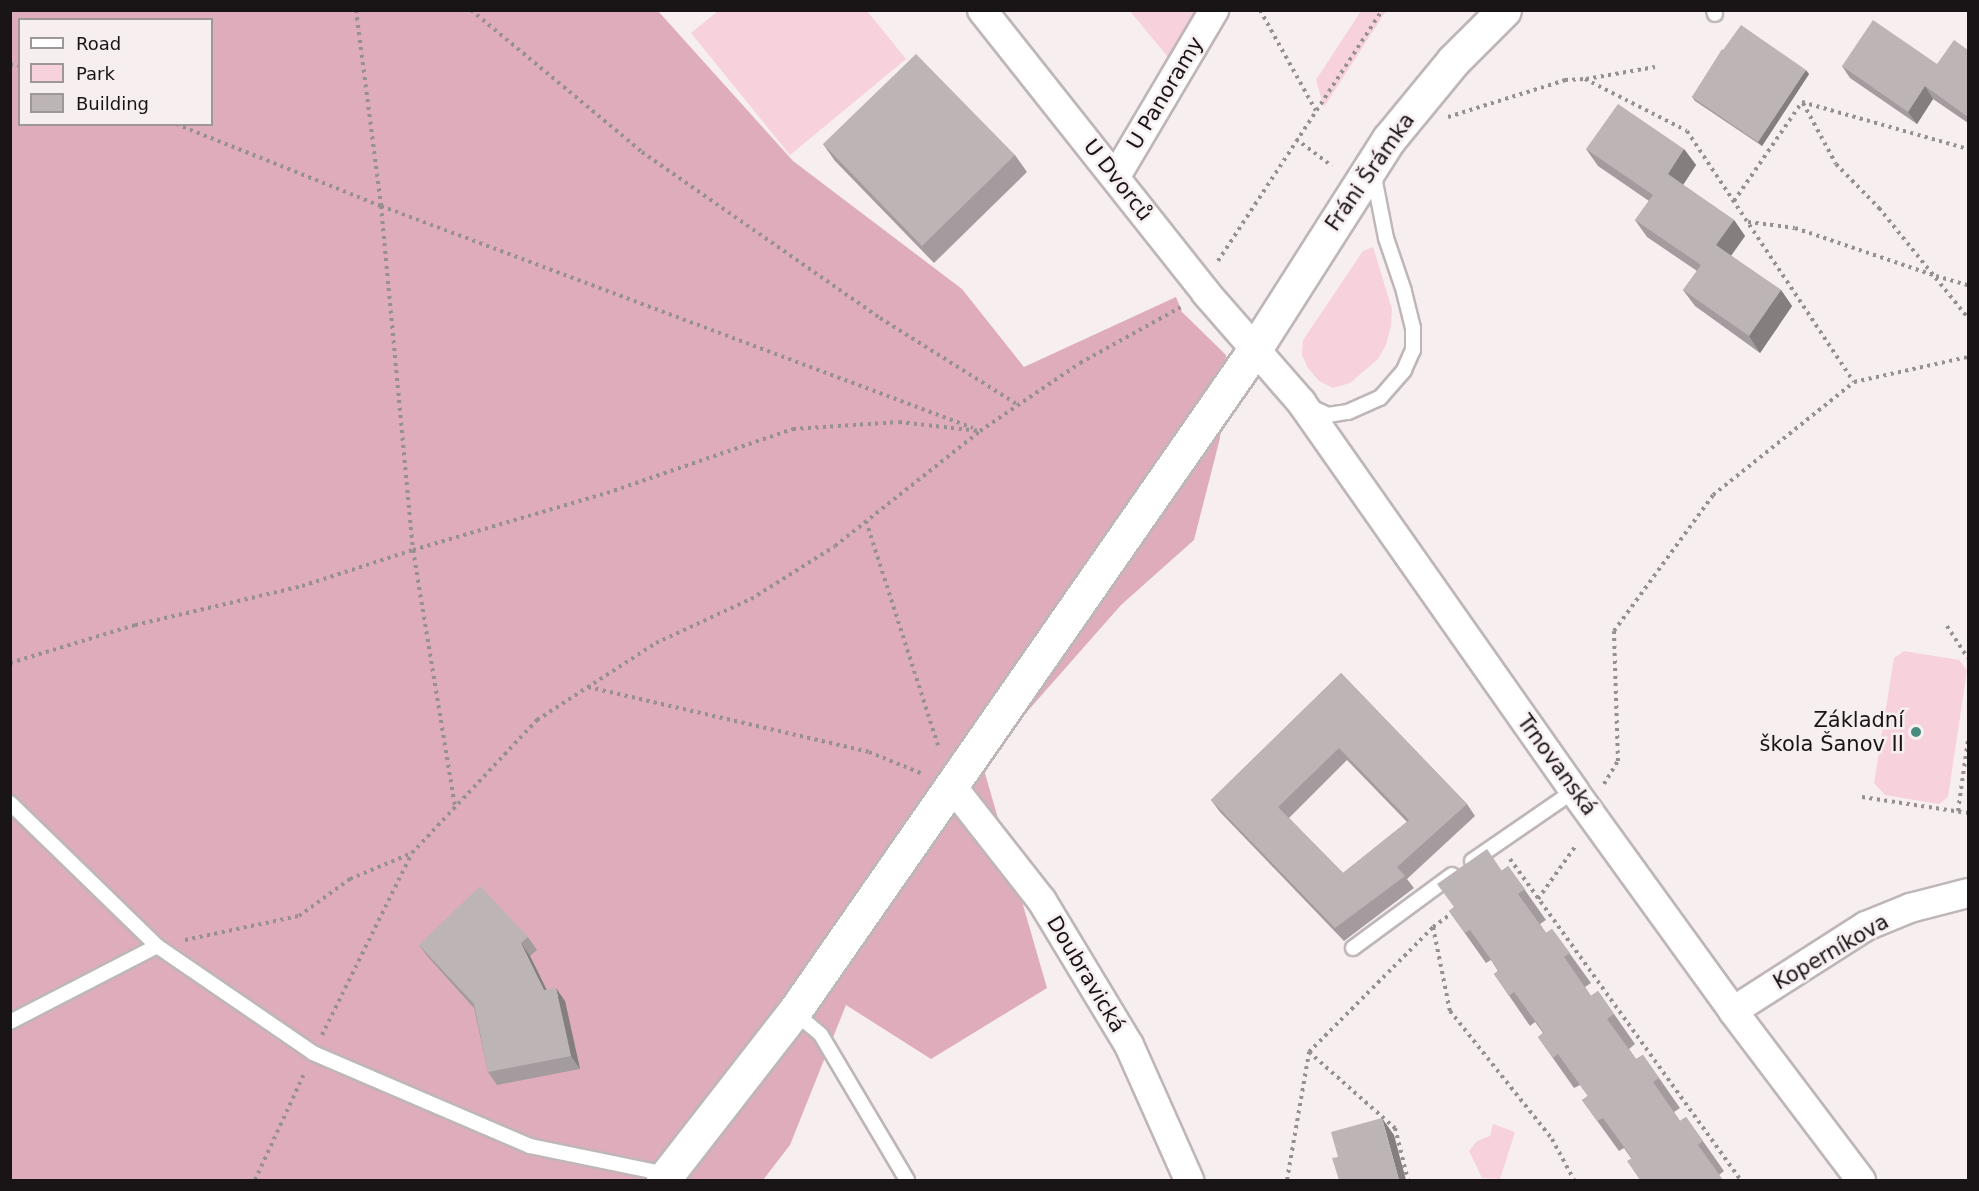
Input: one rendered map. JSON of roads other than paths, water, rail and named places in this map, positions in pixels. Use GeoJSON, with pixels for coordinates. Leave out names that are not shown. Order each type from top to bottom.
{"type":"FeatureCollection","features":[{"type":"Feature","properties":{"kind":"street","name":"U Dvorců"},"geometry":{"type":"LineString","coordinates":[[982,10],[1116,176],[1206,293],[1255,349]]}},
{"type":"Feature","properties":{"kind":"street","name":"U Panoramy"},"geometry":{"type":"LineString","coordinates":[[1116,176],[1214,10]]}},
{"type":"Feature","properties":{"kind":"street","name":"Fráni Šrámka"},"geometry":{"type":"LineString","coordinates":[[666,1177],[794,1012],[1255,349],[1389,139],[1453,62],[1504,10]]}},
{"type":"Feature","properties":{"kind":"street","name":"Trnovanská"},"geometry":{"type":"LineString","coordinates":[[1255,349],[1301,402],[1586,789],[1599,824],[1733,1011],[1861,1180]]}},
{"type":"Feature","properties":{"kind":"street","name":"Doubravická"},"geometry":{"type":"LineString","coordinates":[[951,785],[1042,901],[1054,920],[1129,1045],[1190,1180]]}},
{"type":"Feature","properties":{"kind":"street","name":"Koperníkova"},"geometry":{"type":"LineString","coordinates":[[1733,1011],[1866,926],[1910,908],[1968,893]]}},
{"type":"Feature","properties":{"kind":"lane"},"geometry":{"type":"LineString","coordinates":[[1301,402],[1328,415],[1365,406],[1380,398],[1392,386],[1404,370],[1413,350],[1413,328],[1386,238],[1375,182],[1389,139]]}},
{"type":"Feature","properties":{"kind":"lane"},"geometry":{"type":"LineString","coordinates":[[1353,948],[1498,841],[1586,789]]}},
{"type":"Feature","properties":{"kind":"lane"},"geometry":{"type":"LineString","coordinates":[[10,804],[158,946],[313,1053],[530,1146],[666,1177]]}},
{"type":"Feature","properties":{"kind":"lane"},"geometry":{"type":"LineString","coordinates":[[10,1022],[158,946]]}},
{"type":"Feature","properties":{"kind":"lane"},"geometry":{"type":"LineString","coordinates":[[794,1012],[821,1035],[907,1180]]}},
{"type":"Feature","properties":{"kind":"place","name":"Základní škola Šanov II"},"geometry":{"type":"Point","coordinates":[1916,732]}}]}
